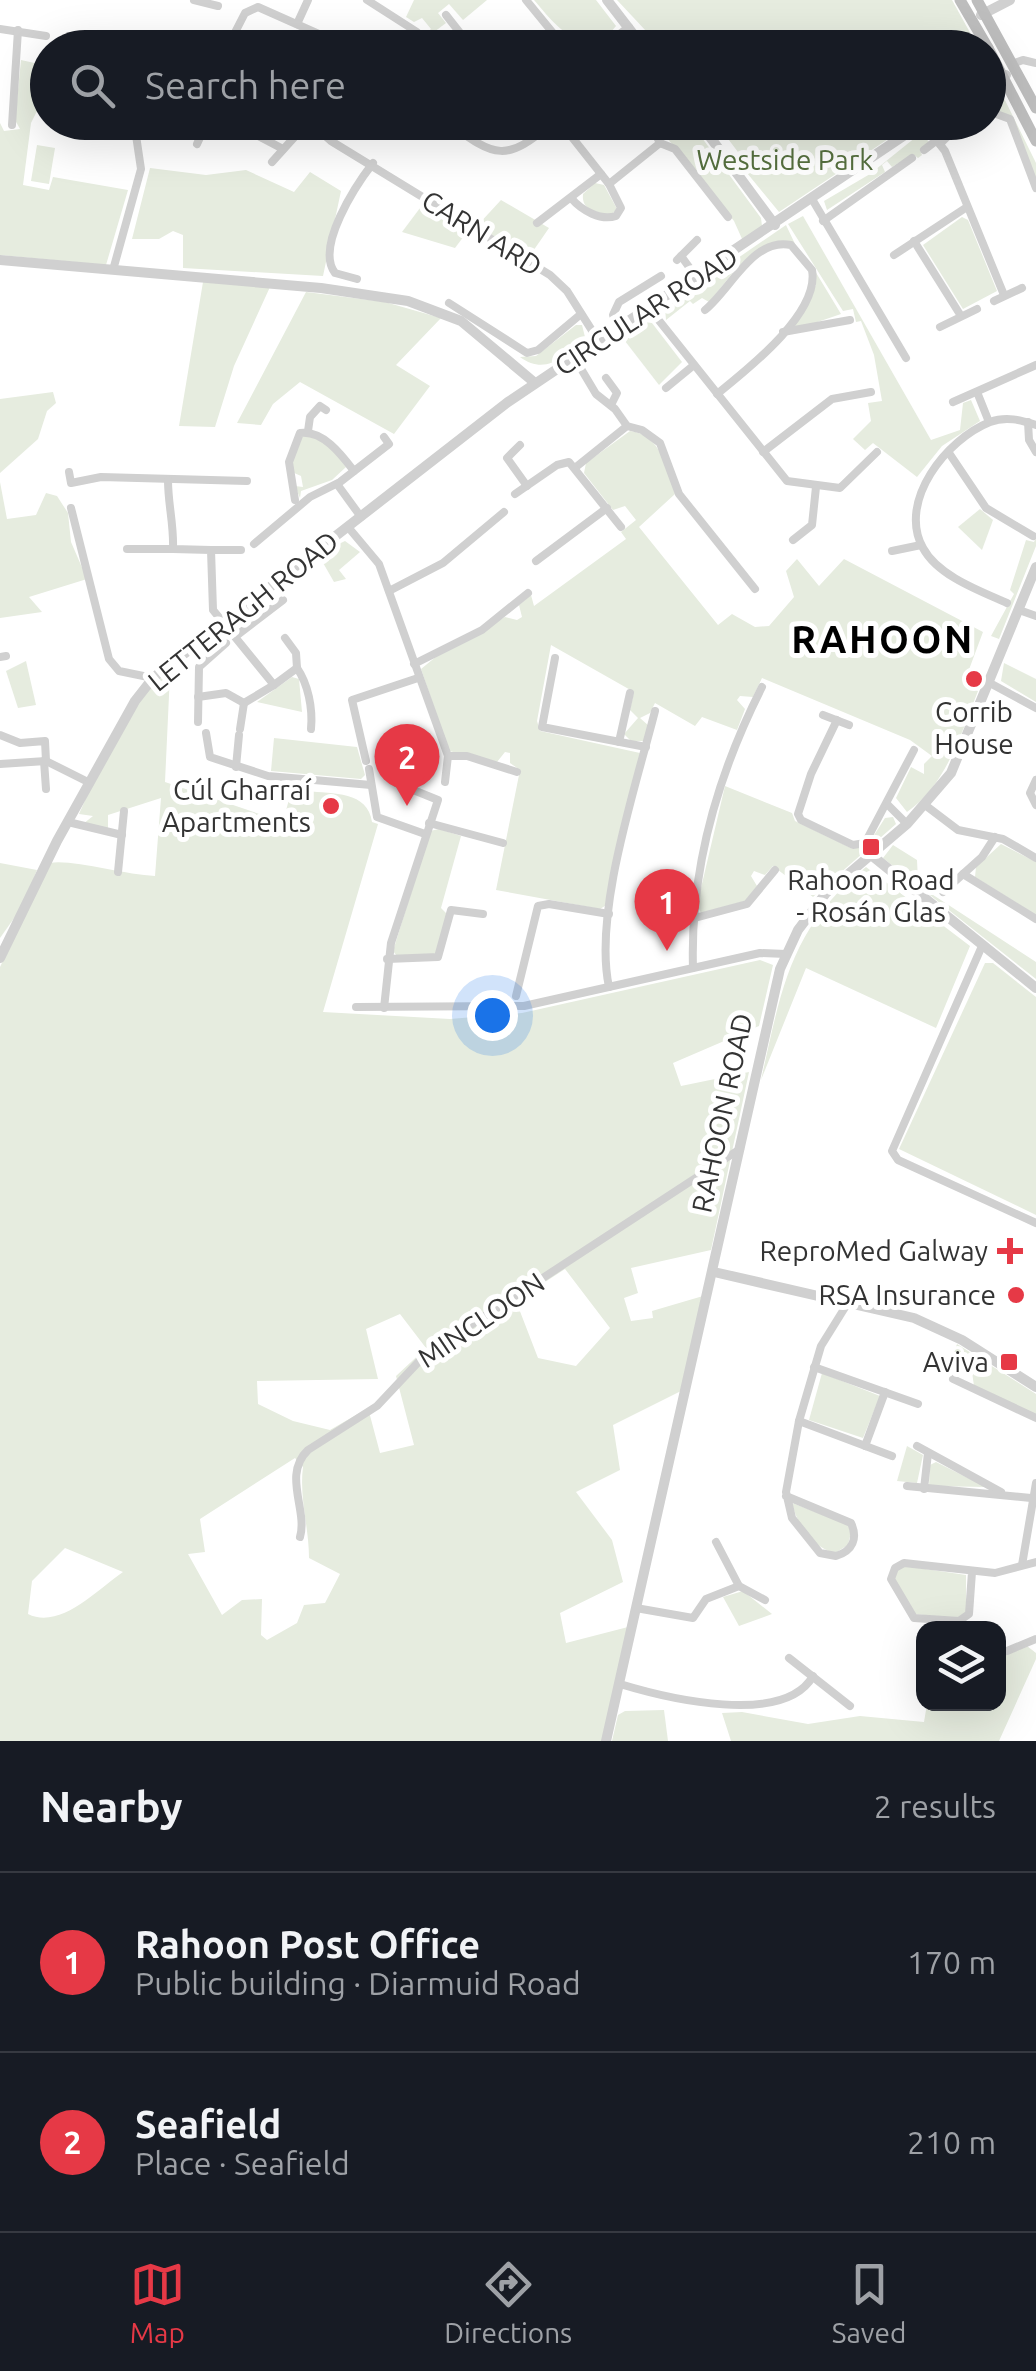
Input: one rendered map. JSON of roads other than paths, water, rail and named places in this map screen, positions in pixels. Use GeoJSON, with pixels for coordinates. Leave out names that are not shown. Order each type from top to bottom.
{"type":"FeatureCollection","features":[{"type":"Feature","properties":{"kind":"main road"},"geometry":{"type":"LineString","coordinates":[[960,0],[979,30]]}},
{"type":"Feature","properties":{"kind":"main road"},"geometry":{"type":"LineString","coordinates":[[977,0],[991,30]]}},
{"type":"Feature","properties":{"kind":"main road"},"geometry":{"type":"LineString","coordinates":[[1006,69],[1036,108]]}},
{"type":"Feature","properties":{"kind":"main road"},"geometry":{"type":"LineString","coordinates":[[1006,70],[1036,141]]}},
{"type":"Feature","properties":{"kind":"street"},"geometry":{"type":"LineString","coordinates":[[194,0],[218,6]]}},
{"type":"Feature","properties":{"kind":"street"},"geometry":{"type":"LineString","coordinates":[[298,24],[308,0]]}},
{"type":"Feature","properties":{"kind":"street"},"geometry":{"type":"LineString","coordinates":[[366,0],[414,30]]}},
{"type":"Feature","properties":{"kind":"street"},"geometry":{"type":"LineString","coordinates":[[526,0],[548,30]]}},
{"type":"Feature","properties":{"kind":"street"},"geometry":{"type":"LineString","coordinates":[[607,0],[631,30]]}},
{"type":"Feature","properties":{"kind":"street"},"geometry":{"type":"LineString","coordinates":[[977,26],[976,17],[986,16],[1010,0]]}},
{"type":"Feature","properties":{"kind":"street"},"geometry":{"type":"LineString","coordinates":[[239,30],[252,8],[311,30]]}},
{"type":"Feature","properties":{"kind":"street"},"geometry":{"type":"LineString","coordinates":[[446,15],[458,30]]}},
{"type":"Feature","properties":{"kind":"street"},"geometry":{"type":"LineString","coordinates":[[623,30],[628,26]]}},
{"type":"Feature","properties":{"kind":"street"},"geometry":{"type":"LineString","coordinates":[[0,28],[30,33]]}},
{"type":"Feature","properties":{"kind":"street"},"geometry":{"type":"LineString","coordinates":[[12,126],[18,30]]}},
{"type":"Feature","properties":{"kind":"street"},"geometry":{"type":"LineString","coordinates":[[1006,68],[1023,60],[1036,63]]}},
{"type":"Feature","properties":{"kind":"street"},"geometry":{"type":"LineString","coordinates":[[1006,118],[1010,119],[1036,188]]}},
{"type":"Feature","properties":{"kind":"street"},"geometry":{"type":"LineString","coordinates":[[114,270],[141,169],[137,140]]}},
{"type":"Feature","properties":{"kind":"street"},"geometry":{"type":"LineString","coordinates":[[196,144],[198,140]]}},
{"type":"Feature","properties":{"kind":"street"},"geometry":{"type":"LineString","coordinates":[[265,140],[282,149]]}},
{"type":"Feature","properties":{"kind":"street","name":"CARN ARD"},"geometry":{"type":"LineString","coordinates":[[272,162],[291,140]]}},
{"type":"Feature","properties":{"kind":"street","name":"CARN ARD"},"geometry":{"type":"LineString","coordinates":[[330,140],[373,162],[487,239],[550,275],[598,340]]}},
{"type":"Feature","properties":{"kind":"street"},"geometry":{"type":"LineString","coordinates":[[474,140],[504,154],[518,151],[532,140]]}},
{"type":"Feature","properties":{"kind":"street"},"geometry":{"type":"LineString","coordinates":[[571,140],[621,203],[620,212],[605,218],[581,208],[572,198]]}},
{"type":"Feature","properties":{"kind":"street"},"geometry":{"type":"LineString","coordinates":[[659,140],[675,149],[728,217]]}},
{"type":"Feature","properties":{"kind":"street"},"geometry":{"type":"LineString","coordinates":[[712,140],[776,225]]}},
{"type":"Feature","properties":{"kind":"street","name":"CIRCULAR ROAD"},"geometry":{"type":"LineString","coordinates":[[0,260],[320,288],[415,303],[461,322],[535,383],[898,140]]}},
{"type":"Feature","properties":{"kind":"street"},"geometry":{"type":"LineString","coordinates":[[924,150],[940,140]]}},
{"type":"Feature","properties":{"kind":"street"},"geometry":{"type":"LineString","coordinates":[[938,142],[1004,295]]}},
{"type":"Feature","properties":{"kind":"street"},"geometry":{"type":"LineString","coordinates":[[608,184],[660,143]]}},
{"type":"Feature","properties":{"kind":"street"},"geometry":{"type":"LineString","coordinates":[[823,221],[912,158]]}},
{"type":"Feature","properties":{"kind":"street"},"geometry":{"type":"LineString","coordinates":[[357,279],[331,270],[330,254],[344,206],[373,162]]}},
{"type":"Feature","properties":{"kind":"street"},"geometry":{"type":"LineString","coordinates":[[537,223],[600,174]]}},
{"type":"Feature","properties":{"kind":"street"},"geometry":{"type":"LineString","coordinates":[[812,200],[906,358]]}},
{"type":"Feature","properties":{"kind":"street"},"geometry":{"type":"LineString","coordinates":[[894,256],[966,206]]}},
{"type":"Feature","properties":{"kind":"street"},"geometry":{"type":"LineString","coordinates":[[697,240],[679,258],[697,278]]}},
{"type":"Feature","properties":{"kind":"street"},"geometry":{"type":"LineString","coordinates":[[914,241],[961,316]]}},
{"type":"Feature","properties":{"kind":"street"},"geometry":{"type":"LineString","coordinates":[[706,310],[724,295],[756,253],[787,244],[808,262],[814,282],[783,332],[770,350],[718,394]]}},
{"type":"Feature","properties":{"kind":"street"},"geometry":{"type":"LineString","coordinates":[[618,328],[613,315],[619,302],[661,276]]}},
{"type":"Feature","properties":{"kind":"street"},"geometry":{"type":"LineString","coordinates":[[994,301],[1022,288]]}},
{"type":"Feature","properties":{"kind":"street"},"geometry":{"type":"LineString","coordinates":[[456,303],[526,353],[538,350],[581,314]]}},
{"type":"Feature","properties":{"kind":"street"},"geometry":{"type":"LineString","coordinates":[[649,308],[787,481],[816,488],[845,486],[878,452]]}},
{"type":"Feature","properties":{"kind":"street"},"geometry":{"type":"LineString","coordinates":[[940,328],[978,309]]}},
{"type":"Feature","properties":{"kind":"street"},"geometry":{"type":"LineString","coordinates":[[783,332],[850,320]]}},
{"type":"Feature","properties":{"kind":"street"},"geometry":{"type":"LineString","coordinates":[[574,358],[596,394],[611,405],[626,426],[642,430],[660,443],[678,492],[755,589]]}},
{"type":"Feature","properties":{"kind":"street"},"geometry":{"type":"LineString","coordinates":[[666,388],[694,365]]}},
{"type":"Feature","properties":{"kind":"street"},"geometry":{"type":"LineString","coordinates":[[953,402],[1036,365]]}},
{"type":"Feature","properties":{"kind":"street"},"geometry":{"type":"LineString","coordinates":[[606,378],[617,392],[611,405]]}},
{"type":"Feature","properties":{"kind":"street","name":"LETTERAGH ROAD"},"geometry":{"type":"LineString","coordinates":[[0,958],[68,822],[153,678],[535,383]]}},
{"type":"Feature","properties":{"kind":"street"},"geometry":{"type":"LineString","coordinates":[[763,452],[832,398],[871,392]]}},
{"type":"Feature","properties":{"kind":"street"},"geometry":{"type":"LineString","coordinates":[[977,392],[989,422]]}},
{"type":"Feature","properties":{"kind":"street"},"geometry":{"type":"LineString","coordinates":[[308,431],[314,410],[320,406],[326,410]]}},
{"type":"Feature","properties":{"kind":"street"},"geometry":{"type":"LineString","coordinates":[[1007,603],[932,560],[921,544],[917,524],[920,497],[933,470],[949,452],[989,422],[1006,419],[1032,423],[1028,440],[1036,452]]}},
{"type":"Feature","properties":{"kind":"street"},"geometry":{"type":"LineString","coordinates":[[576,467],[626,426]]}},
{"type":"Feature","properties":{"kind":"street"},"geometry":{"type":"LineString","coordinates":[[295,500],[290,482],[292,446],[300,432],[308,431],[332,446],[354,471]]}},
{"type":"Feature","properties":{"kind":"street"},"geometry":{"type":"LineString","coordinates":[[254,544],[310,497],[337,484],[390,444],[384,437]]}},
{"type":"Feature","properties":{"kind":"street"},"geometry":{"type":"LineString","coordinates":[[520,445],[506,458],[527,486]]}},
{"type":"Feature","properties":{"kind":"street"},"geometry":{"type":"LineString","coordinates":[[949,452],[986,508],[1033,536]]}},
{"type":"Feature","properties":{"kind":"street"},"geometry":{"type":"LineString","coordinates":[[515,494],[561,462],[576,467],[621,526]]}},
{"type":"Feature","properties":{"kind":"street"},"geometry":{"type":"LineString","coordinates":[[68,472],[70,482],[101,477],[168,480],[218,476],[247,481]]}},
{"type":"Feature","properties":{"kind":"street"},"geometry":{"type":"LineString","coordinates":[[168,480],[174,549]]}},
{"type":"Feature","properties":{"kind":"street"},"geometry":{"type":"LineString","coordinates":[[290,482],[302,480]]}},
{"type":"Feature","properties":{"kind":"street"},"geometry":{"type":"LineString","coordinates":[[337,484],[361,516]]}},
{"type":"Feature","properties":{"kind":"street"},"geometry":{"type":"LineString","coordinates":[[793,540],[812,525],[816,488]]}},
{"type":"Feature","properties":{"kind":"street"},"geometry":{"type":"LineString","coordinates":[[70,508],[109,659],[123,673],[153,678]]}},
{"type":"Feature","properties":{"kind":"street"},"geometry":{"type":"LineString","coordinates":[[536,561],[606,508]]}},
{"type":"Feature","properties":{"kind":"street"},"geometry":{"type":"LineString","coordinates":[[388,590],[443,563],[504,512]]}},
{"type":"Feature","properties":{"kind":"street"},"geometry":{"type":"LineString","coordinates":[[348,527],[379,564],[448,756],[445,782]]}},
{"type":"Feature","properties":{"kind":"street"},"geometry":{"type":"LineString","coordinates":[[892,552],[921,544]]}},
{"type":"Feature","properties":{"kind":"street"},"geometry":{"type":"LineString","coordinates":[[128,549],[241,550]]}},
{"type":"Feature","properties":{"kind":"street"},"geometry":{"type":"LineString","coordinates":[[211,550],[211,602],[274,685]]}},
{"type":"Feature","properties":{"kind":"street","name":"RAHOON ROAD"},"geometry":{"type":"LineString","coordinates":[[606,1741],[786,954],[820,899],[907,824],[956,764],[1036,567]]}},
{"type":"Feature","properties":{"kind":"street"},"geometry":{"type":"LineString","coordinates":[[414,664],[482,630],[528,593]]}},
{"type":"Feature","properties":{"kind":"street"},"geometry":{"type":"LineString","coordinates":[[236,636],[283,600]]}},
{"type":"Feature","properties":{"kind":"street"},"geometry":{"type":"LineString","coordinates":[[1018,610],[1036,616]]}},
{"type":"Feature","properties":{"kind":"street"},"geometry":{"type":"LineString","coordinates":[[284,638],[296,653],[296,668],[311,704],[311,729]]}},
{"type":"Feature","properties":{"kind":"street"},"geometry":{"type":"LineString","coordinates":[[198,722],[200,664],[226,643]]}},
{"type":"Feature","properties":{"kind":"street"},"geometry":{"type":"LineString","coordinates":[[556,658],[542,727],[646,747]]}},
{"type":"Feature","properties":{"kind":"street"},"geometry":{"type":"LineString","coordinates":[[236,767],[244,703],[296,668]]}},
{"type":"Feature","properties":{"kind":"street"},"geometry":{"type":"LineString","coordinates":[[418,678],[352,700],[379,819],[425,834]]}},
{"type":"Feature","properties":{"kind":"street"},"geometry":{"type":"LineString","coordinates":[[988,682],[1036,708]]}},
{"type":"Feature","properties":{"kind":"street"},"geometry":{"type":"LineString","coordinates":[[693,968],[691,918],[702,856],[729,761],[762,687]]}},
{"type":"Feature","properties":{"kind":"street"},"geometry":{"type":"LineString","coordinates":[[198,697],[226,693],[244,703]]}},
{"type":"Feature","properties":{"kind":"street"},"geometry":{"type":"LineString","coordinates":[[619,742],[630,693]]}},
{"type":"Feature","properties":{"kind":"street"},"geometry":{"type":"LineString","coordinates":[[609,987],[605,955],[609,914],[654,715],[624,718]]}},
{"type":"Feature","properties":{"kind":"street"},"geometry":{"type":"LineString","coordinates":[[823,715],[849,725]]}},
{"type":"Feature","properties":{"kind":"street"},"geometry":{"type":"LineString","coordinates":[[837,720],[802,794],[799,818],[859,846],[868,839],[888,805],[914,750]]}},
{"type":"Feature","properties":{"kind":"street"},"geometry":{"type":"LineString","coordinates":[[206,733],[210,757],[236,767],[276,777],[371,785]]}},
{"type":"Feature","properties":{"kind":"street"},"geometry":{"type":"LineString","coordinates":[[0,735],[20,743],[45,741],[46,790]]}},
{"type":"Feature","properties":{"kind":"street"},"geometry":{"type":"LineString","coordinates":[[448,756],[466,756],[516,772]]}},
{"type":"Feature","properties":{"kind":"street"},"geometry":{"type":"LineString","coordinates":[[0,764],[45,761],[90,783]]}},
{"type":"Feature","properties":{"kind":"street"},"geometry":{"type":"LineString","coordinates":[[1036,780],[1030,793],[1036,804]]}},
{"type":"Feature","properties":{"kind":"street"},"geometry":{"type":"LineString","coordinates":[[384,1008],[387,959],[438,803],[435,796],[396,784]]}},
{"type":"Feature","properties":{"kind":"street"},"geometry":{"type":"LineString","coordinates":[[888,805],[907,824]]}},
{"type":"Feature","properties":{"kind":"street"},"geometry":{"type":"LineString","coordinates":[[925,806],[958,830],[995,837],[1036,858]]}},
{"type":"Feature","properties":{"kind":"street"},"geometry":{"type":"LineString","coordinates":[[118,872],[124,811]]}},
{"type":"Feature","properties":{"kind":"street"},"geometry":{"type":"LineString","coordinates":[[68,822],[122,835]]}},
{"type":"Feature","properties":{"kind":"street"},"geometry":{"type":"LineString","coordinates":[[430,823],[503,843]]}},
{"type":"Feature","properties":{"kind":"street"},"geometry":{"type":"LineString","coordinates":[[942,892],[995,837]]}},
{"type":"Feature","properties":{"kind":"street"},"geometry":{"type":"LineString","coordinates":[[870,854],[1036,988]]}},
{"type":"Feature","properties":{"kind":"street"},"geometry":{"type":"LineString","coordinates":[[691,918],[747,904],[775,870]]}},
{"type":"Feature","properties":{"kind":"street"},"geometry":{"type":"LineString","coordinates":[[963,874],[1036,919]]}},
{"type":"Feature","properties":{"kind":"street"},"geometry":{"type":"LineString","coordinates":[[516,996],[538,906],[549,904],[609,914]]}},
{"type":"Feature","properties":{"kind":"street"},"geometry":{"type":"LineString","coordinates":[[387,959],[438,957],[452,910],[483,914]]}},
{"type":"Feature","properties":{"kind":"street"},"geometry":{"type":"LineString","coordinates":[[982,946],[892,1151],[898,1160],[1036,1223]]}},
{"type":"Feature","properties":{"kind":"street"},"geometry":{"type":"LineString","coordinates":[[356,1007],[507,1008],[760,952],[786,954]]}},
{"type":"Feature","properties":{"kind":"street","name":"MINCLOON"},"geometry":{"type":"LineString","coordinates":[[300,1537],[296,1480],[301,1457],[308,1450],[378,1406],[425,1355],[740,1149]]}},
{"type":"Feature","properties":{"kind":"street"},"geometry":{"type":"LineString","coordinates":[[714,1272],[849,1301],[926,1323],[1036,1386]]}},
{"type":"Feature","properties":{"kind":"street"},"geometry":{"type":"LineString","coordinates":[[786,1496],[850,1523],[854,1538],[850,1548],[836,1556],[820,1553],[792,1518],[786,1496],[799,1420],[814,1368],[826,1333],[849,1301]]}},
{"type":"Feature","properties":{"kind":"street"},"geometry":{"type":"LineString","coordinates":[[814,1368],[918,1404]]}},
{"type":"Feature","properties":{"kind":"street"},"geometry":{"type":"LineString","coordinates":[[953,1379],[1036,1418]]}},
{"type":"Feature","properties":{"kind":"street"},"geometry":{"type":"LineString","coordinates":[[865,1446],[886,1392]]}},
{"type":"Feature","properties":{"kind":"street"},"geometry":{"type":"LineString","coordinates":[[799,1420],[892,1456]]}},
{"type":"Feature","properties":{"kind":"street"},"geometry":{"type":"LineString","coordinates":[[917,1446],[1007,1494]]}},
{"type":"Feature","properties":{"kind":"street"},"geometry":{"type":"LineString","coordinates":[[924,1489],[928,1452]]}},
{"type":"Feature","properties":{"kind":"street"},"geometry":{"type":"LineString","coordinates":[[1022,1564],[1036,1483]]}},
{"type":"Feature","properties":{"kind":"street"},"geometry":{"type":"LineString","coordinates":[[907,1486],[1031,1498]]}},
{"type":"Feature","properties":{"kind":"street"},"geometry":{"type":"LineString","coordinates":[[716,1542],[739,1586],[765,1600]]}},
{"type":"Feature","properties":{"kind":"street"},"geometry":{"type":"LineString","coordinates":[[972,1572],[970,1614],[959,1621],[914,1618],[891,1579],[894,1568],[904,1563],[995,1573],[1036,1562]]}},
{"type":"Feature","properties":{"kind":"street"},"geometry":{"type":"LineString","coordinates":[[636,1608],[693,1618],[706,1599],[739,1586]]}},
{"type":"Feature","properties":{"kind":"street"},"geometry":{"type":"LineString","coordinates":[[1007,1651],[1036,1638]]}},
{"type":"Feature","properties":{"kind":"street"},"geometry":{"type":"LineString","coordinates":[[789,1658],[850,1706]]}},
{"type":"Feature","properties":{"kind":"street"},"geometry":{"type":"LineString","coordinates":[[620,1684],[741,1705],[788,1700],[806,1688],[813,1676]]}},
{"type":"Feature","properties":{"kind":"place","name":"Corrib House"},"geometry":{"type":"Point","coordinates":[974,679]}},
{"type":"Feature","properties":{"kind":"place","name":"Cúl Gharraí Apartments"},"geometry":{"type":"Point","coordinates":[331,806]}},
{"type":"Feature","properties":{"kind":"place","name":"Seafield"},"geometry":{"type":"Point","coordinates":[407,806]}},
{"type":"Feature","properties":{"kind":"place","name":"Rahoon Road - Rosán Glas"},"geometry":{"type":"Point","coordinates":[871,847]}},
{"type":"Feature","properties":{"kind":"place","name":"Rahoon Post Office"},"geometry":{"type":"Point","coordinates":[667,951]}},
{"type":"Feature","properties":{"kind":"place","name":"ReproMed Galway"},"geometry":{"type":"Point","coordinates":[1010,1251]}},
{"type":"Feature","properties":{"kind":"place","name":"RSA Insurance"},"geometry":{"type":"Point","coordinates":[1016,1295]}},
{"type":"Feature","properties":{"kind":"place","name":"Aviva"},"geometry":{"type":"Point","coordinates":[1009,1362]}},
{"type":"Feature","properties":{"kind":"district","name":"RAHOON"},"geometry":{"type":"Point","coordinates":[883,640]}},
{"type":"Feature","properties":{"kind":"park label","name":"Westside Park"},"geometry":{"type":"Point","coordinates":[785,160]}}]}
